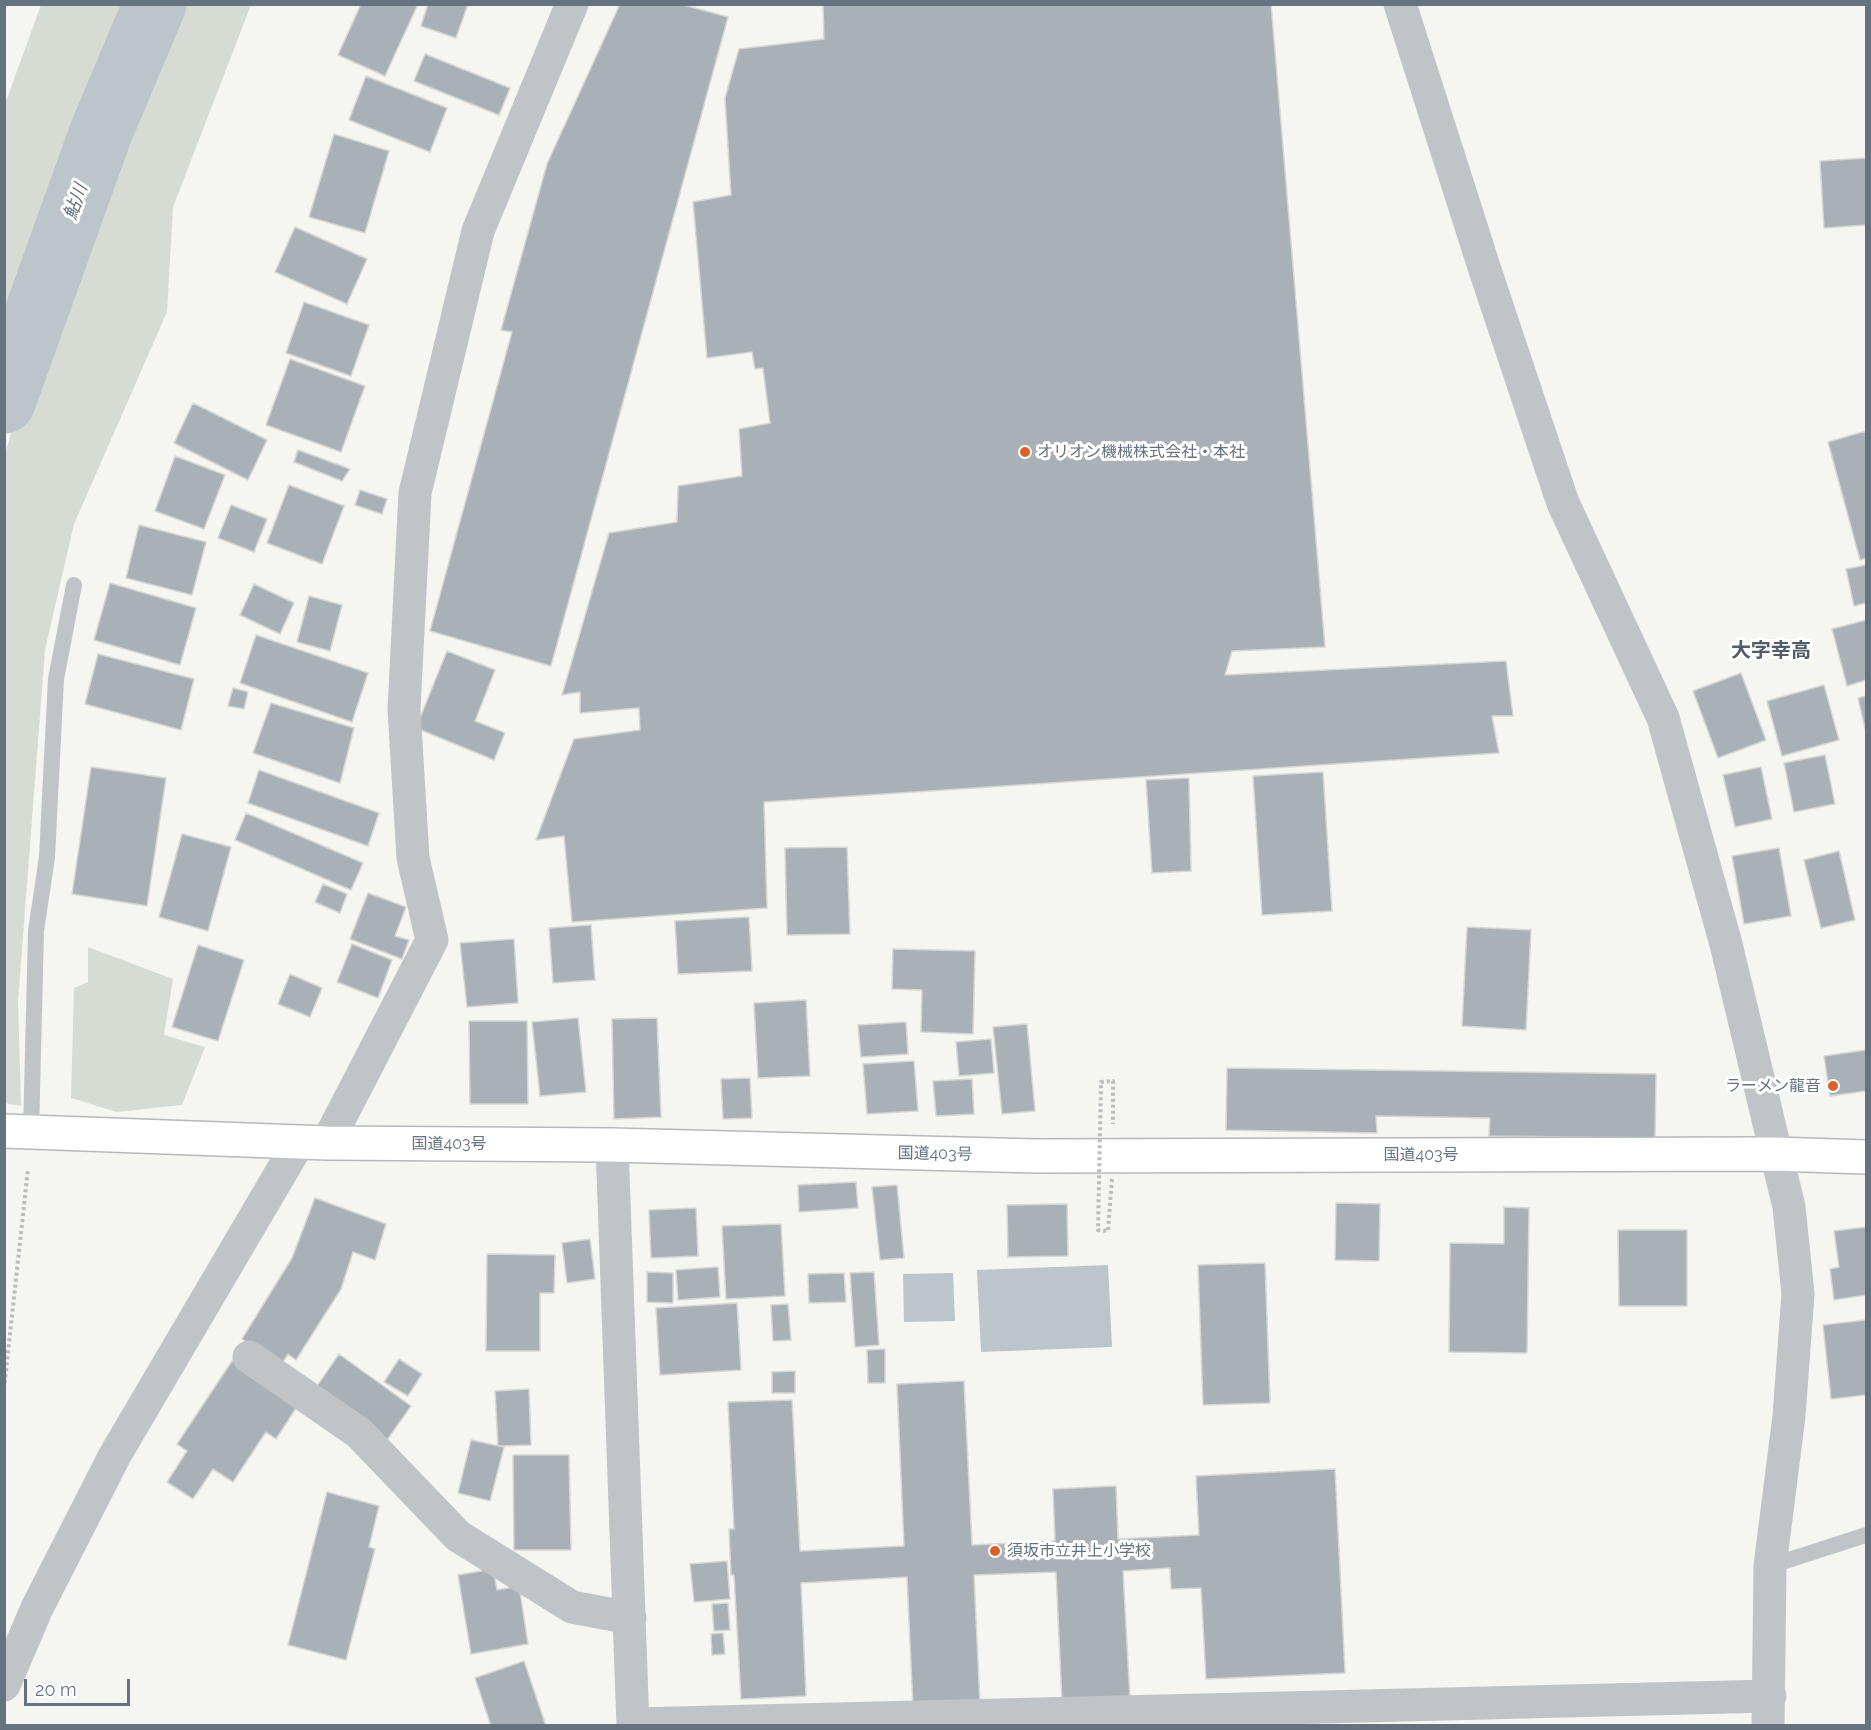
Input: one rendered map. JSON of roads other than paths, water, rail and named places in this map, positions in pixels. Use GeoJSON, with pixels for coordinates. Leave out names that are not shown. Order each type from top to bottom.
{"type":"FeatureCollection","features":[{"type":"Feature","properties":{"kind":"highway","name":"国道403号"},"geometry":{"type":"LineString","coordinates":[[16,1132],[313,1142],[612,1145],[1035,1156],[1775,1154],[1866,1157]]}},
{"type":"Feature","properties":{"kind":"street"},"geometry":{"type":"LineString","coordinates":[[4,1685],[38,1608],[115,1455],[313,1142],[432,940],[413,858],[404,709],[415,493],[478,231],[572,4]]}},
{"type":"Feature","properties":{"kind":"street"},"geometry":{"type":"LineString","coordinates":[[612,1145],[633,1725],[1769,1711],[1770,1566],[1789,1416],[1798,1294],[1789,1207],[1726,944],[1663,718],[1563,503],[1400,4]]}},
{"type":"Feature","properties":{"kind":"street"},"geometry":{"type":"LineString","coordinates":[[249,1357],[359,1433],[458,1536],[572,1607],[630,1618]]}},
{"type":"Feature","properties":{"kind":"lane"},"geometry":{"type":"LineString","coordinates":[[16,1132],[36,931],[47,857],[56,680],[75,585]]}},
{"type":"Feature","properties":{"kind":"lane"},"geometry":{"type":"LineString","coordinates":[[1770,1566],[1866,1535]]}},
{"type":"Feature","properties":{"kind":"waterway","name":"鮎川"},"geometry":{"type":"LineString","coordinates":[[4,402],[101,132],[155,4]]}},
{"type":"Feature","properties":{"kind":"place","name":"オリオン機械株式会社・本社"},"geometry":{"type":"Point","coordinates":[1025,452]}},
{"type":"Feature","properties":{"kind":"place","name":"ラーメン龍音"},"geometry":{"type":"Point","coordinates":[1833,1086]}},
{"type":"Feature","properties":{"kind":"place","name":"須坂市立井上小学校"},"geometry":{"type":"Point","coordinates":[995,1551]}},
{"type":"Feature","properties":{"kind":"district","name":"大字幸高"},"geometry":{"type":"Point","coordinates":[1771,651]}}]}
